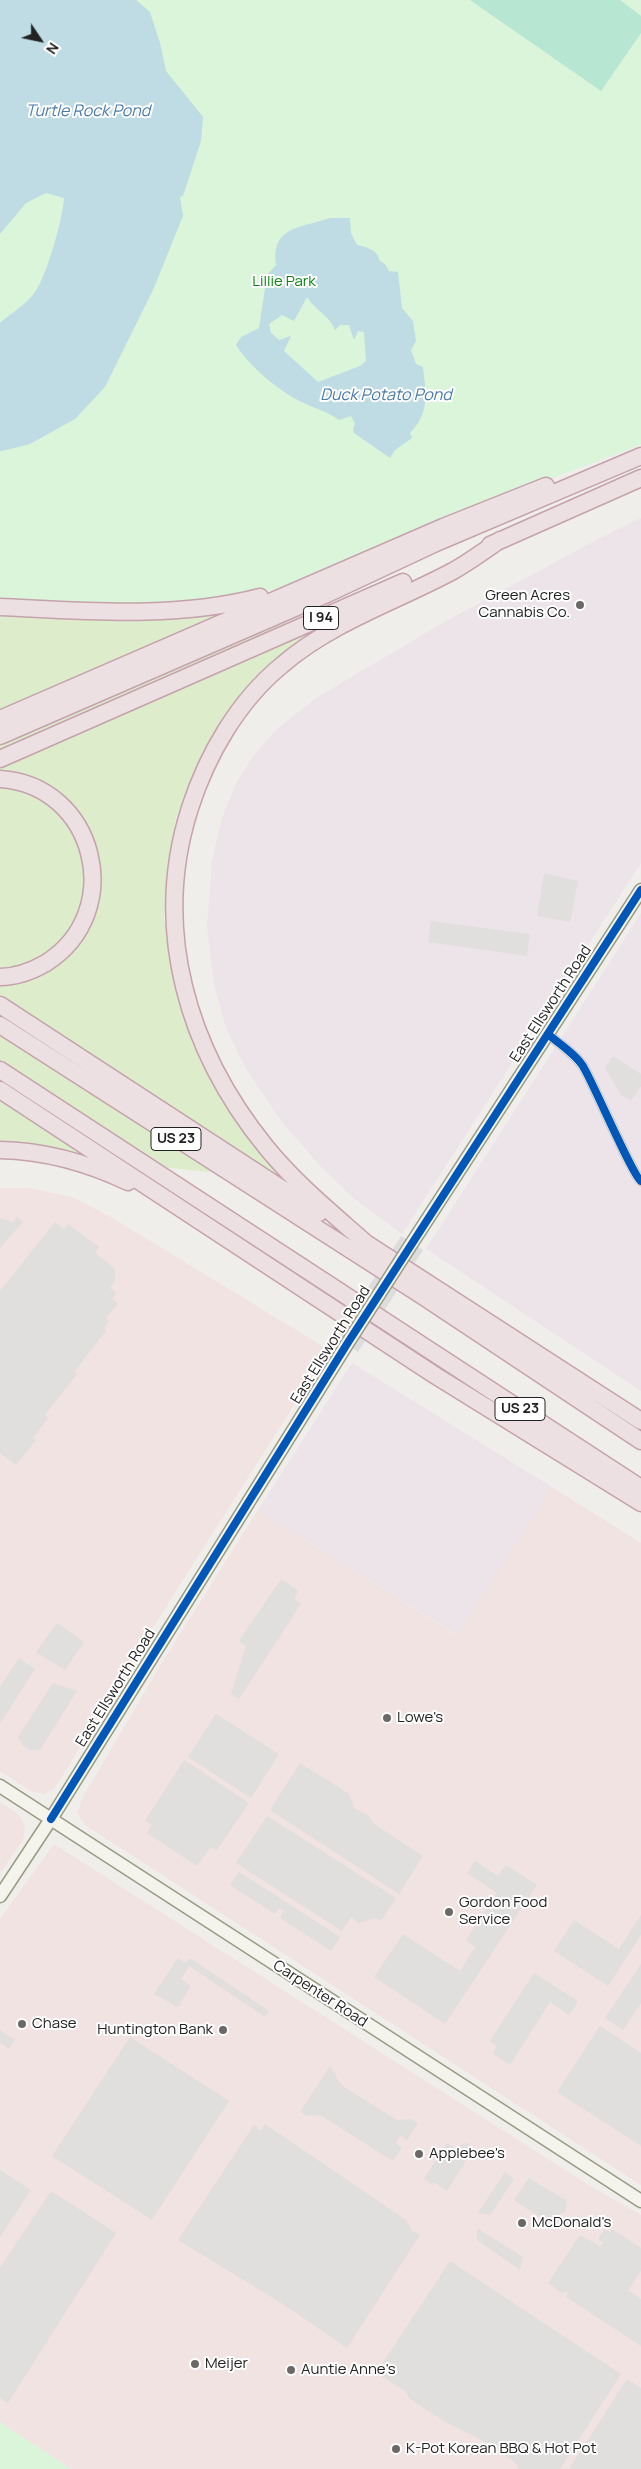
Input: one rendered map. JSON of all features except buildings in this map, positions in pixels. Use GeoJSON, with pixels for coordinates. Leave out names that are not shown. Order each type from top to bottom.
{"type":"FeatureCollection","features":[{"type":"Feature","properties":{"kind":"highway","name":"I 94"},"geometry":{"type":"LineString","coordinates":[[0,736],[327,594],[436,543],[641,456]]}},
{"type":"Feature","properties":{"kind":"highway"},"geometry":{"type":"LineString","coordinates":[[0,719],[518,496],[592,469],[622,465]]}},
{"type":"Feature","properties":{"kind":"highway","name":"I 94"},"geometry":{"type":"LineString","coordinates":[[0,758],[641,478]]}},
{"type":"Feature","properties":{"kind":"highway"},"geometry":{"type":"LineString","coordinates":[[367,1244],[314,1198],[266,1147],[236,1106],[206,1053],[189,1009],[179,972],[176,946],[174,886],[182,832],[197,786],[217,744],[245,704],[280,666],[314,640],[355,617],[454,570],[500,540]]}},
{"type":"Feature","properties":{"kind":"highway"},"geometry":{"type":"LineString","coordinates":[[0,607],[114,612],[184,611],[242,602],[311,584]]}},
{"type":"Feature","properties":{"kind":"highway"},"geometry":{"type":"LineString","coordinates":[[0,780],[29,784],[49,795],[65,808],[80,828],[90,851],[94,879],[91,901],[83,922],[72,941],[55,957],[36,969],[11,977],[0,977]]}},
{"type":"Feature","properties":{"kind":"highway"},"geometry":{"type":"LineString","coordinates":[[0,1005],[641,1421]]}},
{"type":"Feature","properties":{"kind":"highway","name":"US 23"},"geometry":{"type":"LineString","coordinates":[[0,1025],[421,1295],[641,1441]]}},
{"type":"Feature","properties":{"kind":"highway","name":"US 23"},"geometry":{"type":"LineString","coordinates":[[0,1070],[641,1488]]}},
{"type":"Feature","properties":{"kind":"highway"},"geometry":{"type":"LineString","coordinates":[[0,1090],[436,1376],[641,1502]]}},
{"type":"Feature","properties":{"kind":"highway"},"geometry":{"type":"LineString","coordinates":[[0,1150],[45,1154],[80,1164],[115,1176],[174,1205]]}},
{"type":"Feature","properties":{"kind":"main road","name":"East Ellsworth Road"},"geometry":{"type":"LineString","coordinates":[[0,1896],[51,1819],[347,1344],[641,890]]}},
{"type":"Feature","properties":{"kind":"main road","name":"Carpenter Road"},"geometry":{"type":"LineString","coordinates":[[0,1786],[641,2201]]}},
{"type":"Feature","properties":{"kind":"street"},"geometry":{"type":"LineString","coordinates":[[548,1034],[583,1066],[629,1158],[636,1178],[641,1181]]}},
{"type":"Feature","properties":{"kind":"shaded area"},"geometry":{"type":"Polygon","coordinates":[[[641,518],[641,863],[402,1234],[352,1197],[320,1166],[281,1121],[246,1069],[226,1028],[214,985],[207,926],[212,860],[222,818],[236,783],[254,755],[278,728],[316,698],[439,625],[598,539],[641,518]]]}},
{"type":"Feature","properties":{"kind":"shaded area"},"geometry":{"type":"Polygon","coordinates":[[[544,873],[578,881],[570,922],[537,916],[544,873]]]}},
{"type":"Feature","properties":{"kind":"shaded area"},"geometry":{"type":"Polygon","coordinates":[[[641,913],[641,1391],[426,1249],[641,913]]]}},
{"type":"Feature","properties":{"kind":"shaded area"},"geometry":{"type":"Polygon","coordinates":[[[431,921],[530,934],[527,956],[428,942],[431,921]]]}},
{"type":"Feature","properties":{"kind":"shaded area"},"geometry":{"type":"Polygon","coordinates":[[[613,1056],[641,1074],[641,1086],[631,1101],[621,1095],[605,1068],[613,1056]]]}},
{"type":"Feature","properties":{"kind":"shaded area"},"geometry":{"type":"Polygon","coordinates":[[[0,1188],[29,1188],[72,1197],[111,1217],[329,1350],[143,1643],[60,1780],[54,1789],[44,1794],[31,1791],[0,1771],[0,1188]]]}},
{"type":"Feature","properties":{"kind":"shaded area"},"geometry":{"type":"Polygon","coordinates":[[[17,1217],[23,1222],[0,1248],[0,1218],[13,1222],[17,1217]]]}},
{"type":"Feature","properties":{"kind":"shaded area"},"geometry":{"type":"Polygon","coordinates":[[[55,1222],[64,1229],[68,1224],[99,1247],[95,1253],[115,1269],[115,1280],[110,1288],[116,1293],[112,1299],[118,1304],[106,1318],[109,1321],[104,1328],[106,1331],[74,1372],[77,1374],[45,1415],[48,1418],[33,1438],[36,1440],[16,1465],[0,1453],[0,1291],[55,1222]]]}},
{"type":"Feature","properties":{"kind":"shaded area"},"geometry":{"type":"Polygon","coordinates":[[[352,1363],[552,1487],[457,1635],[258,1510],[352,1363]]]}},
{"type":"Feature","properties":{"kind":"shaded area"},"geometry":{"type":"Polygon","coordinates":[[[552,1487],[641,1543],[641,2185],[85,1825],[77,1813],[84,1795],[160,1666],[258,1510],[456,1635],[552,1487]]]}},
{"type":"Feature","properties":{"kind":"shaded area"},"geometry":{"type":"Polygon","coordinates":[[[281,1579],[299,1591],[294,1599],[301,1604],[239,1699],[231,1694],[246,1646],[239,1641],[281,1579]]]}},
{"type":"Feature","properties":{"kind":"shaded area"},"geometry":{"type":"Polygon","coordinates":[[[57,1623],[84,1642],[65,1670],[36,1652],[57,1623]]]}},
{"type":"Feature","properties":{"kind":"shaded area"},"geometry":{"type":"Polygon","coordinates":[[[19,1658],[35,1669],[0,1724],[0,1687],[19,1658]]]}},
{"type":"Feature","properties":{"kind":"shaded area"},"geometry":{"type":"Polygon","coordinates":[[[53,1683],[77,1691],[40,1750],[30,1750],[22,1745],[18,1737],[53,1683]]]}},
{"type":"Feature","properties":{"kind":"shaded area"},"geometry":{"type":"Polygon","coordinates":[[[216,1714],[279,1754],[251,1798],[188,1757],[216,1714]]]}},
{"type":"Feature","properties":{"kind":"shaded area"},"geometry":{"type":"Polygon","coordinates":[[[184,1760],[249,1803],[217,1850],[210,1848],[197,1866],[147,1833],[152,1825],[145,1821],[184,1760]]]}},
{"type":"Feature","properties":{"kind":"shaded area"},"geometry":{"type":"Polygon","coordinates":[[[300,1763],[349,1794],[354,1808],[368,1815],[374,1824],[423,1856],[399,1894],[270,1810],[300,1763]]]}},
{"type":"Feature","properties":{"kind":"shaded area"},"geometry":{"type":"Polygon","coordinates":[[[0,1802],[19,1815],[25,1826],[23,1840],[0,1873],[0,1802]]]}},
{"type":"Feature","properties":{"kind":"shaded area"},"geometry":{"type":"Polygon","coordinates":[[[267,1816],[396,1898],[381,1921],[375,1918],[359,1923],[351,1917],[342,1931],[236,1863],[267,1816]]]}},
{"type":"Feature","properties":{"kind":"shaded area"},"geometry":{"type":"Polygon","coordinates":[[[54,1844],[595,2189],[641,2215],[641,2469],[71,2469],[0,2422],[0,1919],[54,1844]]]}},
{"type":"Feature","properties":{"kind":"shaded area"},"geometry":{"type":"Polygon","coordinates":[[[475,1861],[498,1876],[506,1865],[537,1885],[445,2024],[374,1977],[403,1934],[460,1971],[475,1947],[466,1940],[497,1893],[467,1873],[475,1861]]]}},
{"type":"Feature","properties":{"kind":"shaded area"},"geometry":{"type":"Polygon","coordinates":[[[239,1872],[340,1937],[331,1951],[280,1918],[284,1911],[279,1908],[275,1914],[230,1885],[239,1872]]]}},
{"type":"Feature","properties":{"kind":"shaded area"},"geometry":{"type":"Polygon","coordinates":[[[641,1915],[641,1935],[608,1986],[554,1951],[574,1920],[619,1949],[641,1915]]]}},
{"type":"Feature","properties":{"kind":"shaded area"},"geometry":{"type":"Polygon","coordinates":[[[178,1958],[186,1963],[190,1958],[269,2011],[265,2017],[189,1966],[181,1979],[191,1986],[178,2007],[154,1994],[178,1958]]]}},
{"type":"Feature","properties":{"kind":"shaded area"},"geometry":{"type":"Polygon","coordinates":[[[641,1964],[641,2003],[623,2030],[605,2018],[641,1964]]]}},
{"type":"Feature","properties":{"kind":"shaded area"},"geometry":{"type":"Polygon","coordinates":[[[534,1973],[578,2001],[569,2015],[550,2002],[510,2065],[493,2054],[497,2046],[490,2041],[534,1973]]]}},
{"type":"Feature","properties":{"kind":"shaded area"},"geometry":{"type":"Polygon","coordinates":[[[600,2026],[641,2053],[641,2146],[557,2092],[600,2026]]]}},
{"type":"Feature","properties":{"kind":"shaded area"},"geometry":{"type":"Polygon","coordinates":[[[0,2030],[15,2040],[9,2049],[0,2042],[0,2030]]]}},
{"type":"Feature","properties":{"kind":"shaded area"},"geometry":{"type":"Polygon","coordinates":[[[130,2037],[229,2101],[152,2220],[52,2156],[130,2037]]]}},
{"type":"Feature","properties":{"kind":"shaded area"},"geometry":{"type":"Polygon","coordinates":[[[330,2066],[341,2085],[397,2120],[411,2119],[418,2123],[407,2140],[400,2136],[396,2143],[402,2148],[393,2161],[320,2115],[307,2116],[300,2112],[330,2066]]]}},
{"type":"Feature","properties":{"kind":"shaded area"},"geometry":{"type":"Polygon","coordinates":[[[265,2124],[406,2220],[412,2231],[420,2235],[347,2348],[286,2306],[178,2240],[254,2125],[261,2131],[265,2124]]]}},
{"type":"Feature","properties":{"kind":"shaded area"},"geometry":{"type":"Polygon","coordinates":[[[447,2143],[454,2147],[467,2143],[474,2148],[447,2191],[433,2182],[431,2184],[424,2179],[447,2143]]]}},
{"type":"Feature","properties":{"kind":"shaded area"},"geometry":{"type":"Polygon","coordinates":[[[0,2170],[31,2190],[0,2237],[0,2170]]]}},
{"type":"Feature","properties":{"kind":"shaded area"},"geometry":{"type":"Polygon","coordinates":[[[505,2172],[514,2179],[490,2215],[478,2213],[505,2172]]]}},
{"type":"Feature","properties":{"kind":"shaded area"},"geometry":{"type":"Polygon","coordinates":[[[529,2178],[567,2201],[565,2212],[547,2222],[514,2200],[529,2178]]]}},
{"type":"Feature","properties":{"kind":"shaded area"},"geometry":{"type":"Polygon","coordinates":[[[51,2191],[116,2233],[8,2403],[0,2398],[0,2268],[51,2191]]]}},
{"type":"Feature","properties":{"kind":"shaded area"},"geometry":{"type":"Polygon","coordinates":[[[477,2228],[523,2257],[520,2270],[477,2240],[477,2228]]]}},
{"type":"Feature","properties":{"kind":"shaded area"},"geometry":{"type":"Polygon","coordinates":[[[605,2229],[609,2232],[612,2229],[641,2248],[641,2271],[628,2290],[641,2299],[641,2346],[566,2297],[568,2291],[562,2293],[548,2283],[580,2235],[600,2246],[603,2243],[598,2239],[605,2229]]]}},
{"type":"Feature","properties":{"kind":"shaded area"},"geometry":{"type":"Polygon","coordinates":[[[450,2261],[621,2374],[560,2469],[519,2469],[514,2461],[478,2438],[445,2422],[410,2399],[404,2390],[376,2373],[450,2261]]]}},
{"type":"Feature","properties":{"kind":"shaded area"},"geometry":{"type":"Polygon","coordinates":[[[627,2379],[641,2388],[641,2469],[569,2469],[627,2379]]]}},
{"type":"Feature","properties":{"kind":"green space","name":"Lillie Park"},"geometry":{"type":"Polygon","coordinates":[[[0,0],[641,0],[641,445],[539,483],[289,585],[253,595],[177,607],[0,601],[0,0]]]}},
{"type":"Feature","properties":{"kind":"green space"},"geometry":{"type":"Polygon","coordinates":[[[470,0],[620,0],[641,16],[641,33],[601,91],[470,0]]]}},
{"type":"Feature","properties":{"kind":"green space"},"geometry":{"type":"Polygon","coordinates":[[[220,612],[318,628],[266,669],[212,735],[176,818],[164,919],[183,1013],[222,1097],[285,1180],[93,1160],[13,1142],[0,1142],[0,615],[121,621],[220,612]]]}},
{"type":"Feature","properties":{"kind":"green space"},"geometry":{"type":"Polygon","coordinates":[[[0,2422],[71,2469],[0,2469],[0,2422]]]}},
{"type":"Feature","properties":{"kind":"water","name":"Turtle Rock Pond"},"geometry":{"type":"Polygon","coordinates":[[[0,0],[136,0],[150,12],[160,43],[166,71],[203,117],[201,141],[183,196],[180,197],[183,216],[153,290],[105,387],[75,419],[30,444],[2,451],[0,451],[0,323],[28,300],[40,284],[54,246],[64,198],[46,193],[26,203],[0,234],[0,0]]]}},
{"type":"Feature","properties":{"kind":"water","name":"Duck Potato Pond"},"geometry":{"type":"Polygon","coordinates":[[[330,218],[350,218],[351,233],[357,245],[374,251],[389,271],[398,272],[402,308],[413,321],[416,341],[411,350],[416,364],[423,367],[425,386],[424,410],[421,418],[410,433],[412,438],[395,450],[390,458],[354,433],[355,424],[351,416],[339,420],[286,393],[257,370],[236,345],[241,337],[259,328],[267,275],[276,265],[278,243],[283,236],[299,227],[330,218]],[[307,297],[294,321],[282,315],[269,324],[271,333],[279,340],[291,336],[284,351],[318,382],[360,366],[366,361],[364,332],[358,331],[354,340],[349,325],[340,325],[335,330],[329,320],[307,297]]]}},
{"type":"Feature","properties":{"kind":"pier"},"geometry":{"type":"Polygon","coordinates":[[[401,1236],[423,1250],[358,1352],[336,1337],[401,1236]]]}},
{"type":"Feature","properties":{"kind":"cycle path"},"geometry":{"type":"LineString","coordinates":[[51,1819],[347,1344],[641,890]]}},
{"type":"Feature","properties":{"kind":"cycle path"},"geometry":{"type":"LineString","coordinates":[[548,1034],[581,1063],[630,1164],[641,1181]]}},
{"type":"Feature","properties":{"kind":"place","name":"Green Acres Cannabis Co."},"geometry":{"type":"Point","coordinates":[580,605]}},
{"type":"Feature","properties":{"kind":"place","name":"Lowe's"},"geometry":{"type":"Point","coordinates":[387,1718]}},
{"type":"Feature","properties":{"kind":"place","name":"Gordon Food Service"},"geometry":{"type":"Point","coordinates":[449,1912]}},
{"type":"Feature","properties":{"kind":"place","name":"Chase"},"geometry":{"type":"Point","coordinates":[22,2024]}},
{"type":"Feature","properties":{"kind":"place","name":"Huntington Bank"},"geometry":{"type":"Point","coordinates":[223,2030]}},
{"type":"Feature","properties":{"kind":"place","name":"Applebee's"},"geometry":{"type":"Point","coordinates":[419,2154]}},
{"type":"Feature","properties":{"kind":"place","name":"McDonald's"},"geometry":{"type":"Point","coordinates":[522,2223]}},
{"type":"Feature","properties":{"kind":"place","name":"Meijer"},"geometry":{"type":"Point","coordinates":[195,2364]}},
{"type":"Feature","properties":{"kind":"place","name":"Auntie Anne's"},"geometry":{"type":"Point","coordinates":[291,2370]}},
{"type":"Feature","properties":{"kind":"place","name":"K-Pot Korean BBQ & Hot Pot"},"geometry":{"type":"Point","coordinates":[396,2449]}}]}
